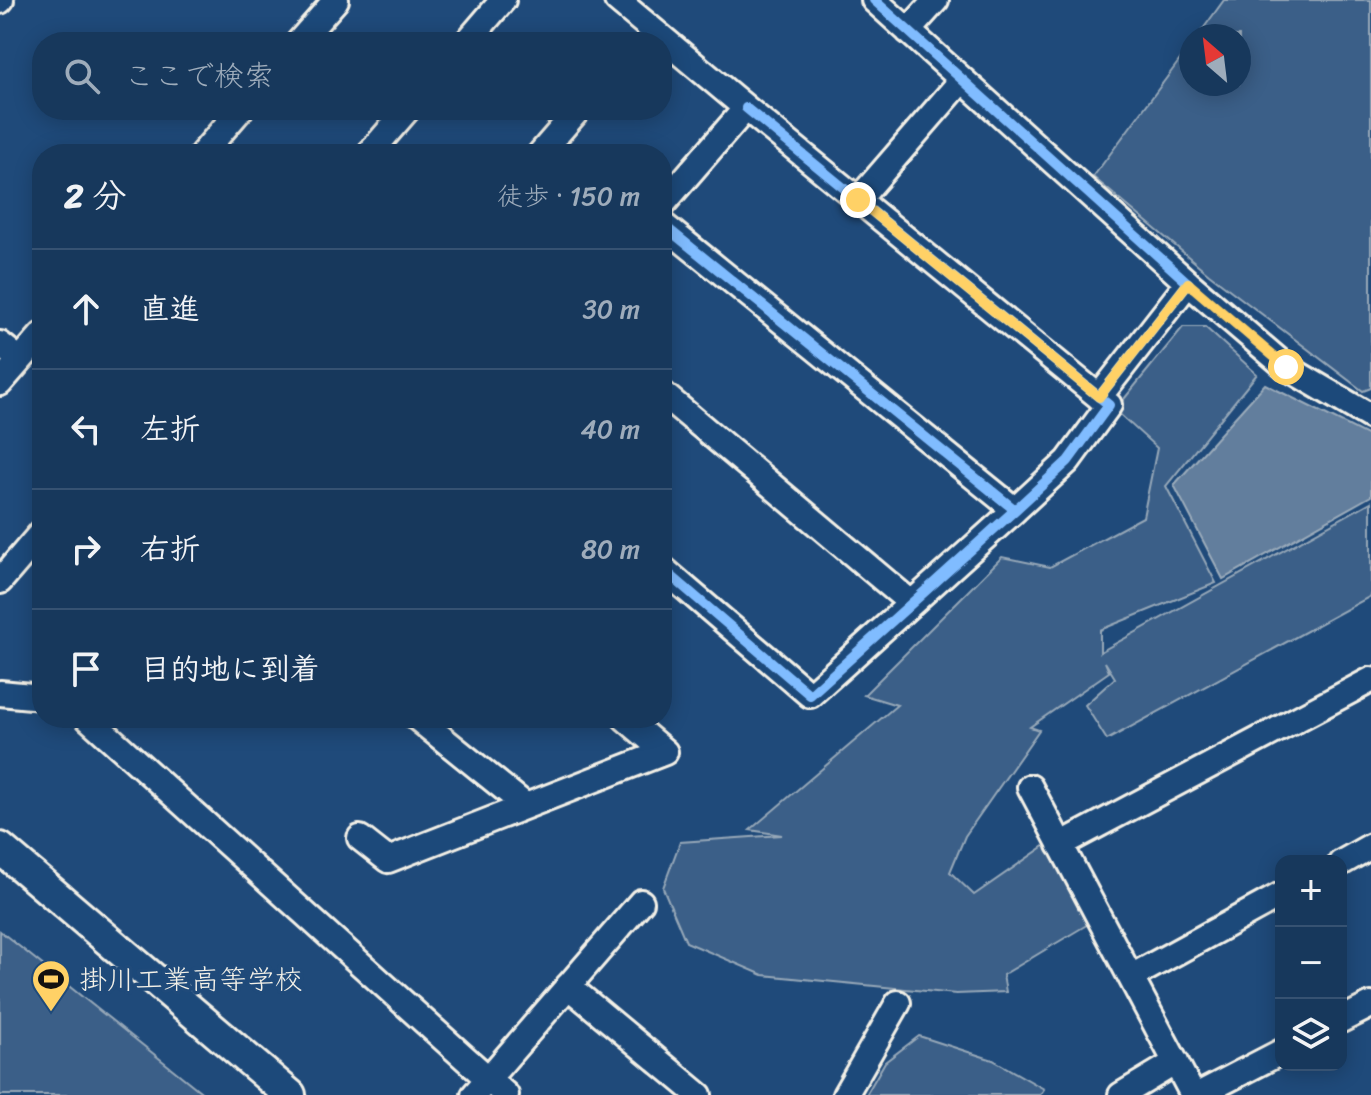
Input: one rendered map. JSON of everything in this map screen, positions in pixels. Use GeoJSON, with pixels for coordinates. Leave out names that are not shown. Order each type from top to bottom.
{"type":"FeatureCollection","features":[{"type":"Feature","properties":{"kind":"street"},"geometry":{"type":"LineString","coordinates":[[308,32],[336,0]]}},
{"type":"Feature","properties":{"kind":"street"},"geometry":{"type":"LineString","coordinates":[[476,32],[503,0]]}},
{"type":"Feature","properties":{"kind":"street"},"geometry":{"type":"LineString","coordinates":[[617,0],[642,32]]}},
{"type":"Feature","properties":{"kind":"street"},"geometry":{"type":"LineString","coordinates":[[874,0],[1188,283],[1286,367],[1371,417]]}},
{"type":"Feature","properties":{"kind":"street"},"geometry":{"type":"LineString","coordinates":[[908,31],[936,0]]}},
{"type":"Feature","properties":{"kind":"street"},"geometry":{"type":"LineString","coordinates":[[672,55],[746,108],[1109,405],[1068,461],[810,695],[672,577]]}},
{"type":"Feature","properties":{"kind":"street"},"geometry":{"type":"LineString","coordinates":[[858,200],[962,80]]}},
{"type":"Feature","properties":{"kind":"street"},"geometry":{"type":"LineString","coordinates":[[672,193],[746,108]]}},
{"type":"Feature","properties":{"kind":"street"},"geometry":{"type":"LineString","coordinates":[[211,144],[231,120]]}},
{"type":"Feature","properties":{"kind":"street"},"geometry":{"type":"LineString","coordinates":[[378,144],[398,120]]}},
{"type":"Feature","properties":{"kind":"street"},"geometry":{"type":"LineString","coordinates":[[549,144],[569,120]]}},
{"type":"Feature","properties":{"kind":"street"},"geometry":{"type":"LineString","coordinates":[[672,232],[1015,510]]}},
{"type":"Feature","properties":{"kind":"street"},"geometry":{"type":"LineString","coordinates":[[1099,397],[1188,283]]}},
{"type":"Feature","properties":{"kind":"street"},"geometry":{"type":"LineString","coordinates":[[0,344],[20,360]]}},
{"type":"Feature","properties":{"kind":"street"},"geometry":{"type":"LineString","coordinates":[[0,383],[32,346]]}},
{"type":"Feature","properties":{"kind":"street"},"geometry":{"type":"LineString","coordinates":[[672,401],[910,602]]}},
{"type":"Feature","properties":{"kind":"street"},"geometry":{"type":"LineString","coordinates":[[0,581],[32,544]]}},
{"type":"Feature","properties":{"kind":"street"},"geometry":{"type":"LineString","coordinates":[[1060,845],[1371,680]]}},
{"type":"Feature","properties":{"kind":"street"},"geometry":{"type":"LineString","coordinates":[[0,693],[32,696]]}},
{"type":"Feature","properties":{"kind":"street"},"geometry":{"type":"LineString","coordinates":[[99,728],[480,1087],[506,1095]]}},
{"type":"Feature","properties":{"kind":"street"},"geometry":{"type":"LineString","coordinates":[[429,728],[526,806]]}},
{"type":"Feature","properties":{"kind":"street"},"geometry":{"type":"LineString","coordinates":[[360,838],[388,860],[665,752],[637,728]]}},
{"type":"Feature","properties":{"kind":"street"},"geometry":{"type":"LineString","coordinates":[[1030,787],[1196,1095],[1275,1055]]}},
{"type":"Feature","properties":{"kind":"street"},"geometry":{"type":"LineString","coordinates":[[1347,860],[1371,846]]}},
{"type":"Feature","properties":{"kind":"street"},"geometry":{"type":"LineString","coordinates":[[0,848],[290,1095]]}},
{"type":"Feature","properties":{"kind":"street"},"geometry":{"type":"LineString","coordinates":[[1131,977],[1275,898]]}},
{"type":"Feature","properties":{"kind":"street"},"geometry":{"type":"LineString","coordinates":[[480,1087],[641,902]]}},
{"type":"Feature","properties":{"kind":"street"},"geometry":{"type":"LineString","coordinates":[[568,986],[699,1095]]}},
{"type":"Feature","properties":{"kind":"street"},"geometry":{"type":"LineString","coordinates":[[845,1095],[898,1003]]}},
{"type":"Feature","properties":{"kind":"street"},"geometry":{"type":"LineString","coordinates":[[1347,1017],[1371,1005]]}},
{"type":"Feature","properties":{"kind":"street"},"geometry":{"type":"LineString","coordinates":[[1121,1095],[1176,1062]]}},
{"type":"Feature","properties":{"kind":"shaded area"},"geometry":{"type":"Polygon","coordinates":[[[1224,0],[1371,0],[1371,388],[1363,391],[1209,274],[1093,177],[1179,61],[1179,96],[1251,96],[1251,24],[1207,24],[1224,0]]]}},
{"type":"Feature","properties":{"kind":"shaded area"},"geometry":{"type":"Polygon","coordinates":[[[1183,327],[1205,327],[1257,374],[1166,486],[1216,583],[1100,630],[1100,652],[1371,502],[1371,596],[1107,740],[1085,705],[1115,678],[1105,662],[1109,672],[1030,727],[1039,730],[965,836],[950,872],[974,895],[1046,845],[1090,923],[1003,975],[1006,992],[956,994],[763,975],[686,942],[663,888],[680,842],[782,835],[750,830],[897,705],[864,695],[1002,557],[1050,567],[1143,517],[1157,448],[1115,410],[1183,327]]]}},
{"type":"Feature","properties":{"kind":"shaded area"},"geometry":{"type":"Polygon","coordinates":[[[1265,384],[1371,437],[1371,496],[1223,579],[1174,485],[1265,384]]]}},
{"type":"Feature","properties":{"kind":"shaded area","name":"掛川工業高等学校"},"geometry":{"type":"Polygon","coordinates":[[[0,931],[205,1095],[0,1095],[0,931]]]}},
{"type":"Feature","properties":{"kind":"shaded area"},"geometry":{"type":"Polygon","coordinates":[[[919,1036],[993,1060],[1044,1089],[1040,1095],[866,1095],[885,1062],[919,1036]]]}},
{"type":"Feature","properties":{"kind":"cycle path"},"geometry":{"type":"LineString","coordinates":[[874,0],[1188,283],[1099,397]]}},
{"type":"Feature","properties":{"kind":"cycle path"},"geometry":{"type":"LineString","coordinates":[[746,108],[1109,405],[1068,461],[1015,510]]}},
{"type":"Feature","properties":{"kind":"cycle path"},"geometry":{"type":"LineString","coordinates":[[672,232],[1015,510],[810,695],[672,577]]}},
{"type":"Feature","properties":{"kind":"place","name":"掛川工業高等学校"},"geometry":{"type":"Point","coordinates":[51,1013]}},
{"type":"Feature","properties":{"kind":"route"},"geometry":{"type":"LineString","coordinates":[[858,200],[1099,397],[1188,283],[1286,367]]}}]}
